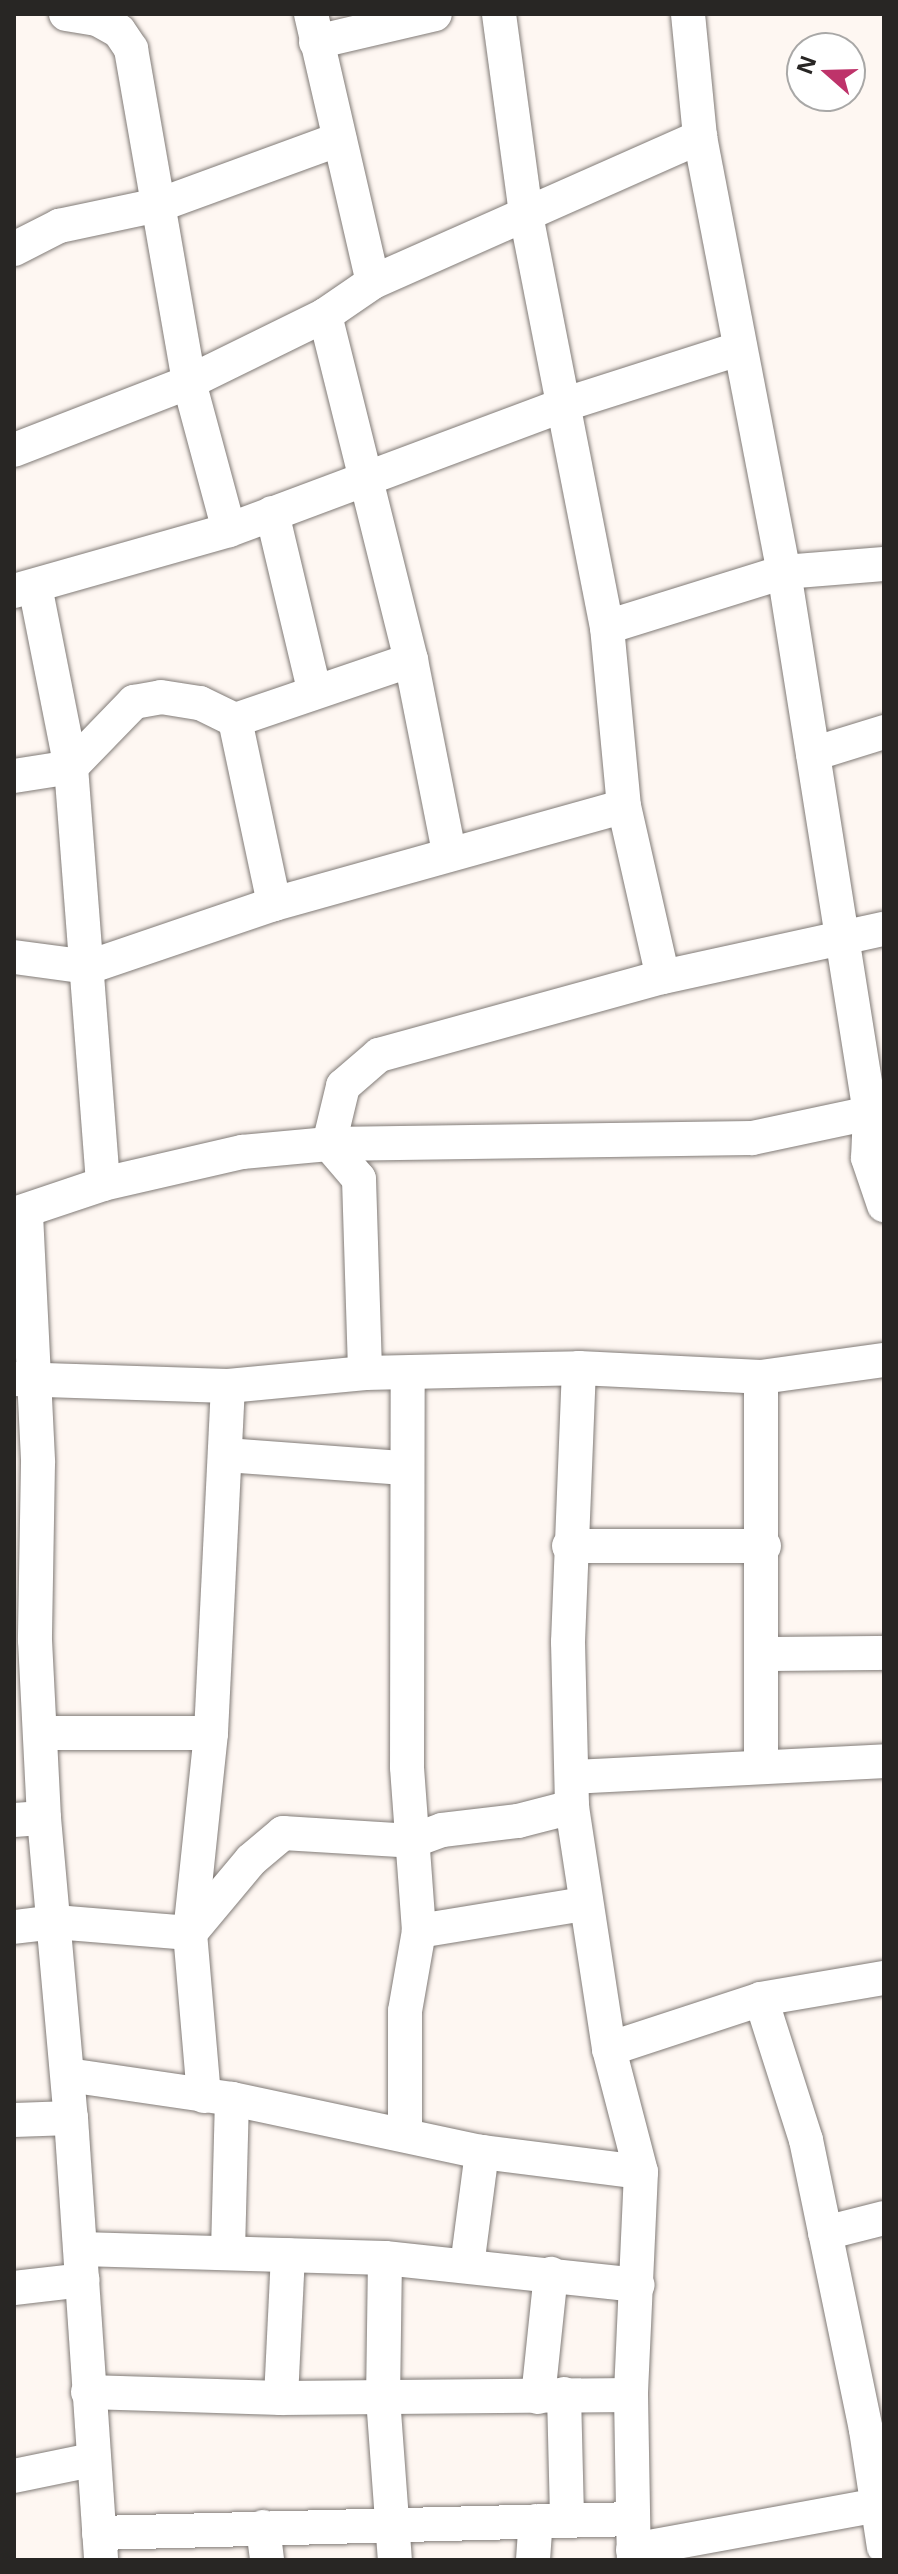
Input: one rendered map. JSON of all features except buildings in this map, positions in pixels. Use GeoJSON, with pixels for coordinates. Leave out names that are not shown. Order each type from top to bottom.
{"type":"FeatureCollection","features":[{"type":"Feature","properties":{"kind":"street"},"geometry":{"type":"LineString","coordinates":[[66,14],[108,25],[131,49],[189,382],[229,530]]}},
{"type":"Feature","properties":{"kind":"street"},"geometry":{"type":"LineString","coordinates":[[373,282],[313,28],[435,14]]}},
{"type":"Feature","properties":{"kind":"street"},"geometry":{"type":"LineString","coordinates":[[499,14],[526,215],[566,404],[607,627],[624,806],[663,977]]}},
{"type":"Feature","properties":{"kind":"street"},"geometry":{"type":"LineString","coordinates":[[688,14],[700,137],[738,349],[784,572],[839,939],[869,1038],[868,1158],[884,1205]]}},
{"type":"Feature","properties":{"kind":"street"},"geometry":{"type":"LineString","coordinates":[[14,450],[189,382],[325,315],[373,282],[700,137]]}},
{"type":"Feature","properties":{"kind":"street"},"geometry":{"type":"LineString","coordinates":[[14,249],[59,226],[159,205],[339,139]]}},
{"type":"Feature","properties":{"kind":"street"},"geometry":{"type":"LineString","coordinates":[[325,315],[411,660],[449,852]]}},
{"type":"Feature","properties":{"kind":"street"},"geometry":{"type":"LineString","coordinates":[[103,1184],[89,967],[71,767],[25,589],[229,530],[566,404],[738,349]]}},
{"type":"Feature","properties":{"kind":"street"},"geometry":{"type":"LineString","coordinates":[[272,513],[314,689]]}},
{"type":"Feature","properties":{"kind":"street"},"geometry":{"type":"LineString","coordinates":[[607,627],[784,572],[884,564]]}},
{"type":"Feature","properties":{"kind":"street"},"geometry":{"type":"LineString","coordinates":[[14,776],[71,767],[134,702],[161,697],[200,703],[235,720],[314,689],[411,660]]}},
{"type":"Feature","properties":{"kind":"street"},"geometry":{"type":"LineString","coordinates":[[235,720],[274,904]]}},
{"type":"Feature","properties":{"kind":"street"},"geometry":{"type":"LineString","coordinates":[[813,754],[884,732]]}},
{"type":"Feature","properties":{"kind":"street"},"geometry":{"type":"LineString","coordinates":[[14,957],[89,967],[274,904],[449,852],[624,806]]}},
{"type":"Feature","properties":{"kind":"street"},"geometry":{"type":"LineString","coordinates":[[329,1144],[343,1086],[379,1055],[663,977],[884,929]]}},
{"type":"Feature","properties":{"kind":"street"},"geometry":{"type":"LineString","coordinates":[[870,1113],[752,1138],[329,1144],[242,1152],[103,1184],[20,1214],[26,1462],[25,1640],[41,1733],[29,1819],[55,1922],[82,2264],[91,2460],[100,2546],[265,2544],[394,2523],[551,2521],[633,2543],[877,2505]]}},
{"type":"Feature","properties":{"kind":"street"},"geometry":{"type":"LineString","coordinates":[[329,1144],[359,1179],[365,1373]]}},
{"type":"Feature","properties":{"kind":"street"},"geometry":{"type":"LineString","coordinates":[[24,1379],[228,1386],[365,1373],[579,1368],[761,1377],[884,1360]]}},
{"type":"Feature","properties":{"kind":"street"},"geometry":{"type":"LineString","coordinates":[[579,1368],[569,1546],[572,1792],[584,1904],[609,2049],[641,2172],[631,2395],[633,2543]]}},
{"type":"Feature","properties":{"kind":"street"},"geometry":{"type":"LineString","coordinates":[[405,2133],[405,2011],[419,1931],[412,1841],[405,1468],[408,1374]]}},
{"type":"Feature","properties":{"kind":"street"},"geometry":{"type":"LineString","coordinates":[[761,1377],[764,1546],[761,1764]]}},
{"type":"Feature","properties":{"kind":"street"},"geometry":{"type":"LineString","coordinates":[[228,1386],[211,1733],[190,1933],[218,2098],[228,2251]]}},
{"type":"Feature","properties":{"kind":"street"},"geometry":{"type":"LineString","coordinates":[[226,1455],[405,1468]]}},
{"type":"Feature","properties":{"kind":"street"},"geometry":{"type":"LineString","coordinates":[[569,1546],[764,1546]]}},
{"type":"Feature","properties":{"kind":"street"},"geometry":{"type":"LineString","coordinates":[[763,1654],[884,1653]]}},
{"type":"Feature","properties":{"kind":"street"},"geometry":{"type":"LineString","coordinates":[[41,1733],[211,1733]]}},
{"type":"Feature","properties":{"kind":"street"},"geometry":{"type":"LineString","coordinates":[[190,1933],[251,1860],[283,1833],[412,1841],[442,1830],[518,1821],[572,1792],[761,1764],[884,1761]]}},
{"type":"Feature","properties":{"kind":"street"},"geometry":{"type":"LineString","coordinates":[[419,1931],[584,1904]]}},
{"type":"Feature","properties":{"kind":"street"},"geometry":{"type":"LineString","coordinates":[[14,1927],[55,1922],[190,1933]]}},
{"type":"Feature","properties":{"kind":"street"},"geometry":{"type":"LineString","coordinates":[[609,2049],[761,1999],[884,1978]]}},
{"type":"Feature","properties":{"kind":"street"},"geometry":{"type":"LineString","coordinates":[[761,1999],[791,2082],[825,2233],[875,2429],[877,2505],[884,2547]]}},
{"type":"Feature","properties":{"kind":"street"},"geometry":{"type":"LineString","coordinates":[[68,2075],[218,2098],[405,2133],[482,2152],[641,2172]]}},
{"type":"Feature","properties":{"kind":"street"},"geometry":{"type":"LineString","coordinates":[[14,2120],[71,2118]]}},
{"type":"Feature","properties":{"kind":"street"},"geometry":{"type":"LineString","coordinates":[[467,2266],[482,2152]]}},
{"type":"Feature","properties":{"kind":"street"},"geometry":{"type":"LineString","coordinates":[[825,2233],[884,2218]]}},
{"type":"Feature","properties":{"kind":"street"},"geometry":{"type":"LineString","coordinates":[[14,2288],[82,2264],[228,2251],[385,2258],[638,2285]]}},
{"type":"Feature","properties":{"kind":"street"},"geometry":{"type":"LineString","coordinates":[[281,2398],[288,2255]]}},
{"type":"Feature","properties":{"kind":"street"},"geometry":{"type":"LineString","coordinates":[[385,2258],[383,2398],[395,2560]]}},
{"type":"Feature","properties":{"kind":"street"},"geometry":{"type":"LineString","coordinates":[[533,2560],[551,2521],[551,2274]]}},
{"type":"Feature","properties":{"kind":"street"},"geometry":{"type":"LineString","coordinates":[[88,2392],[281,2398],[631,2395]]}},
{"type":"Feature","properties":{"kind":"street"},"geometry":{"type":"LineString","coordinates":[[14,2476],[91,2460]]}}]}
